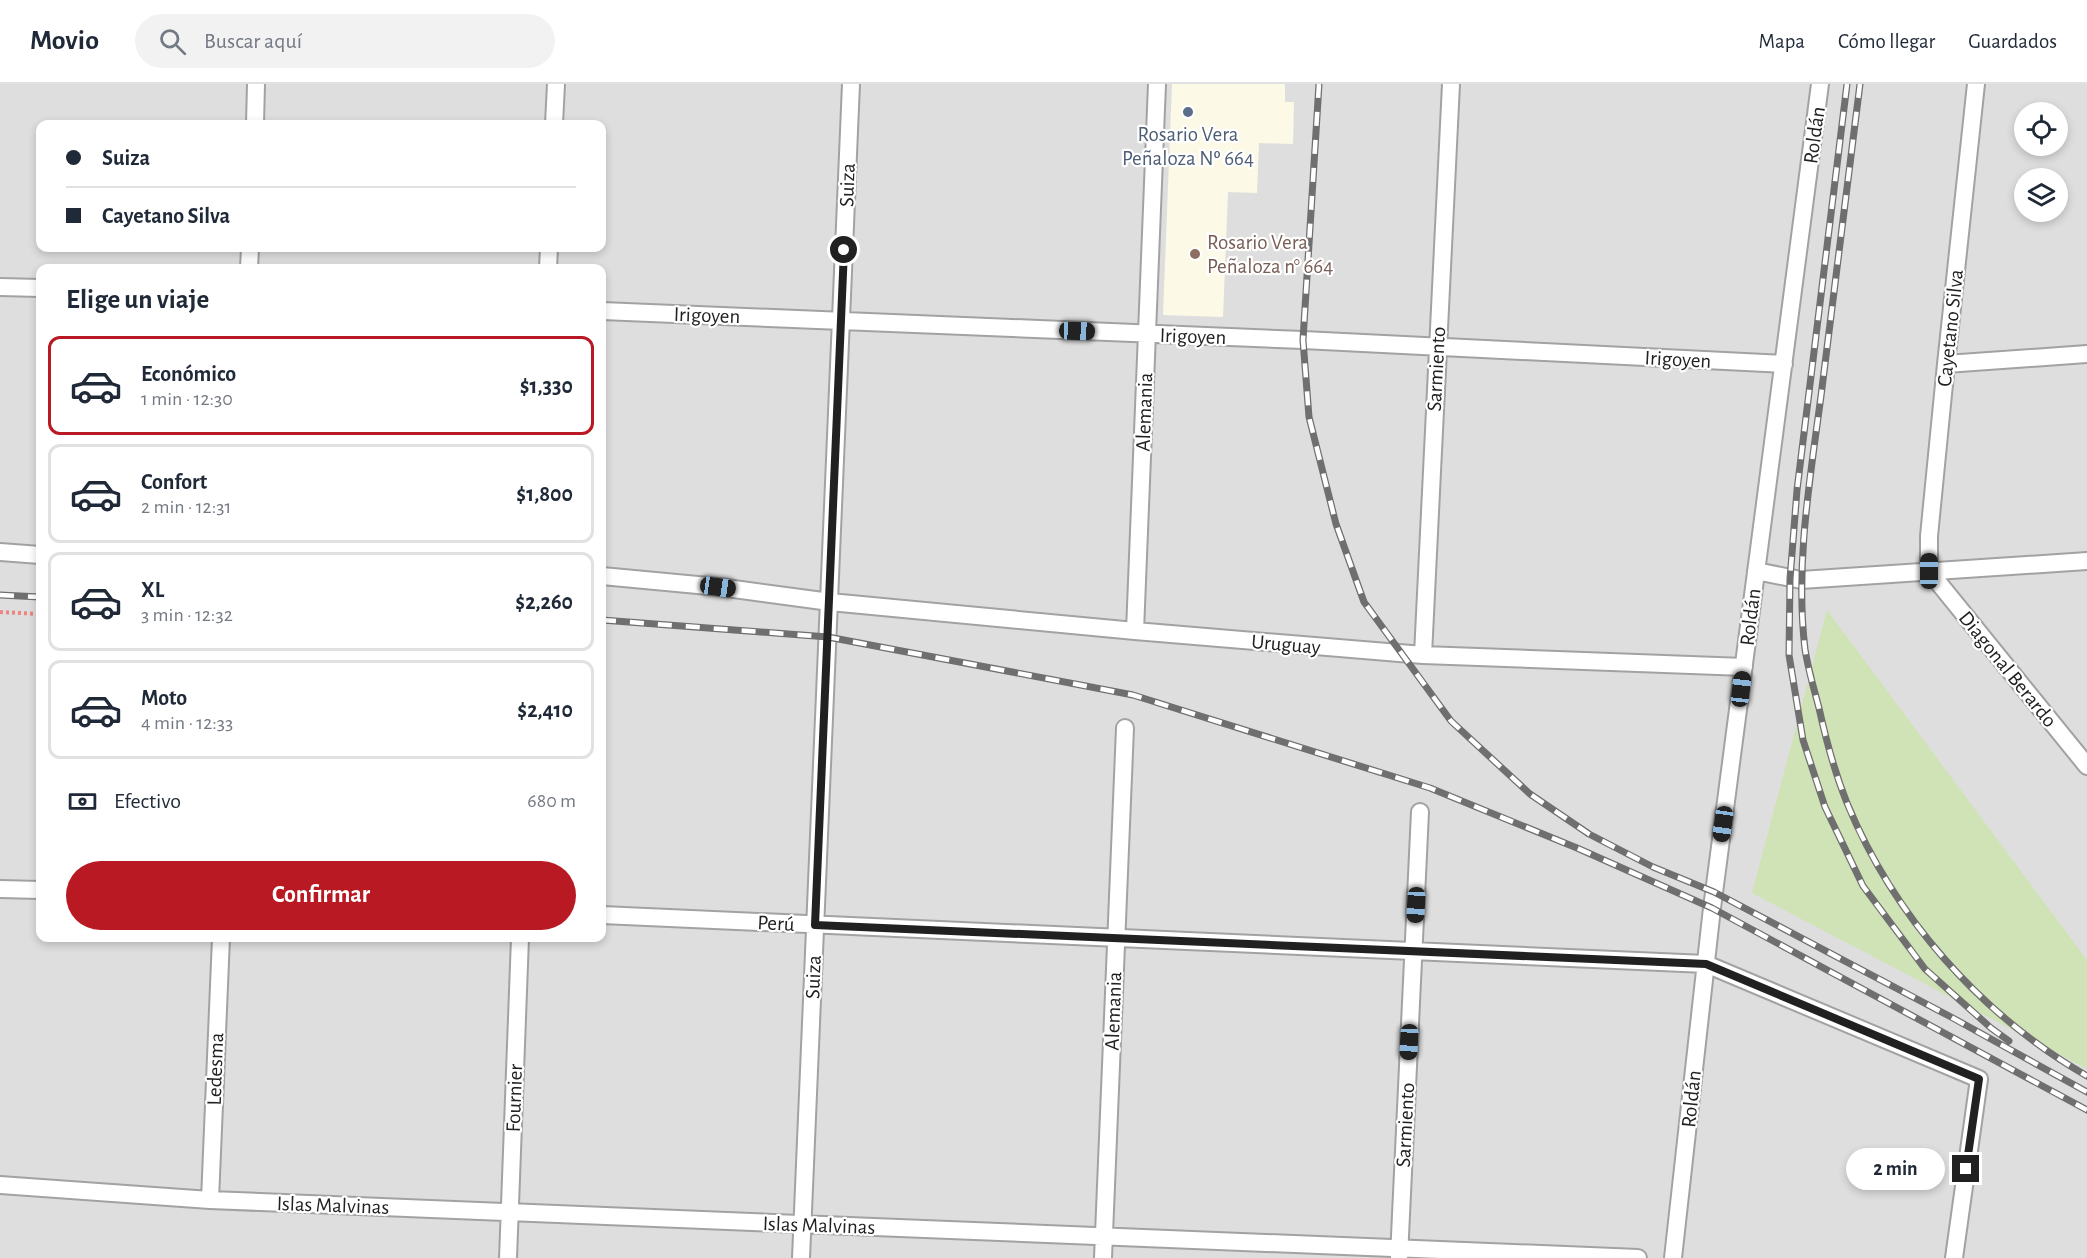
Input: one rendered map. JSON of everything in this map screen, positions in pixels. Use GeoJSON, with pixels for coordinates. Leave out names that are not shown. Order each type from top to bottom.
{"type":"FeatureCollection","features":[{"type":"Feature","properties":{"kind":"street"},"geometry":{"type":"LineString","coordinates":[[255,120],[256,84]]}},
{"type":"Feature","properties":{"kind":"street"},"geometry":{"type":"LineString","coordinates":[[554,120],[556,84]]}},
{"type":"Feature","properties":{"kind":"street","name":"Suiza"},"geometry":{"type":"LineString","coordinates":[[801,1258],[851,84]]}},
{"type":"Feature","properties":{"kind":"street","name":"Alemania"},"geometry":{"type":"LineString","coordinates":[[1135,631],[1157,84]]}},
{"type":"Feature","properties":{"kind":"street","name":"Sarmiento"},"geometry":{"type":"LineString","coordinates":[[1423,655],[1451,84]]}},
{"type":"Feature","properties":{"kind":"street","name":"Roldán"},"geometry":{"type":"LineString","coordinates":[[1673,1258],[1706,964],[1820,84]]}},
{"type":"Feature","properties":{"kind":"street","name":"Cayetano Silva"},"geometry":{"type":"LineString","coordinates":[[1929,571],[1929,536],[1977,84]]}},
{"type":"Feature","properties":{"kind":"street"},"geometry":{"type":"LineString","coordinates":[[0,286],[36,288]]}},
{"type":"Feature","properties":{"kind":"street","name":"Irigoyen"},"geometry":{"type":"LineString","coordinates":[[606,311],[1784,364]]}},
{"type":"Feature","properties":{"kind":"street"},"geometry":{"type":"LineString","coordinates":[[1946,364],[2087,354]]}},
{"type":"Feature","properties":{"kind":"street"},"geometry":{"type":"LineString","coordinates":[[0,552],[36,555]]}},
{"type":"Feature","properties":{"kind":"street"},"geometry":{"type":"LineString","coordinates":[[1756,571],[1801,580],[2087,561]]}},
{"type":"Feature","properties":{"kind":"street","name":"Diagonal Berardo"},"geometry":{"type":"LineString","coordinates":[[1929,571],[2087,766]]}},
{"type":"Feature","properties":{"kind":"street","name":"Uruguay"},"geometry":{"type":"LineString","coordinates":[[606,576],[718,587],[830,602],[1423,655],[1744,667]]}},
{"type":"Feature","properties":{"kind":"street","name":"Alemania"},"geometry":{"type":"LineString","coordinates":[[1103,1258],[1125,728]]}},
{"type":"Feature","properties":{"kind":"street","name":"Sarmiento"},"geometry":{"type":"LineString","coordinates":[[1399,1253],[1420,812]]}},
{"type":"Feature","properties":{"kind":"street"},"geometry":{"type":"LineString","coordinates":[[0,889],[36,891]]}},
{"type":"Feature","properties":{"kind":"street","name":"Perú"},"geometry":{"type":"LineString","coordinates":[[606,915],[1706,964]]}},
{"type":"Feature","properties":{"kind":"street","name":"Ledesma"},"geometry":{"type":"LineString","coordinates":[[210,1200],[221,942]]}},
{"type":"Feature","properties":{"kind":"street","name":"Fournier"},"geometry":{"type":"LineString","coordinates":[[508,1258],[520,942]]}},
{"type":"Feature","properties":{"kind":"street"},"geometry":{"type":"LineString","coordinates":[[1706,964],[1979,1079],[1954,1258]]}},
{"type":"Feature","properties":{"kind":"street","name":"Islas Malvinas"},"geometry":{"type":"LineString","coordinates":[[0,1185],[210,1200],[1104,1237],[1399,1253],[1638,1258]]}},
{"type":"Feature","properties":{"kind":"path"},"geometry":{"type":"LineString","coordinates":[[0,612],[36,614]]}},
{"type":"Feature","properties":{"kind":"shaded area"},"geometry":{"type":"Polygon","coordinates":[[[0,84],[2087,84],[2087,1258],[0,1258],[0,84]]]}},
{"type":"Feature","properties":{"kind":"shaded area","name":"Rosario Vera Peñaloza n° 664"},"geometry":{"type":"Polygon","coordinates":[[[1172,84],[1285,84],[1285,102],[1294,102],[1293,144],[1259,143],[1257,193],[1228,192],[1223,317],[1163,315],[1172,84]]]}},
{"type":"Feature","properties":{"kind":"green space"},"geometry":{"type":"Polygon","coordinates":[[[1827,610],[2087,960],[2087,1069],[1752,893],[1827,610]]]}},
{"type":"Feature","properties":{"kind":"railway"},"geometry":{"type":"LineString","coordinates":[[1319,84],[1303,340],[1309,417],[1336,524],[1364,602],[1451,721],[1530,794],[1589,834],[1653,867],[1714,892],[1951,1017],[2087,1092]]}},
{"type":"Feature","properties":{"kind":"railway"},"geometry":{"type":"LineString","coordinates":[[1847,84],[1797,490],[1790,579],[1789,655],[1803,740],[1825,807],[1863,886],[1925,969],[1991,1028],[2009,1041]]}},
{"type":"Feature","properties":{"kind":"railway"},"geometry":{"type":"LineString","coordinates":[[1860,84],[1805,522],[1802,617],[1809,671],[1831,756],[1847,803],[1866,845],[1889,885],[1945,959],[1977,993],[2011,1024],[2087,1076]]}},
{"type":"Feature","properties":{"kind":"railway"},"geometry":{"type":"LineString","coordinates":[[0,595],[36,597]]}},
{"type":"Feature","properties":{"kind":"railway"},"geometry":{"type":"LineString","coordinates":[[606,620],[828,637],[1133,695],[1430,788],[1577,848],[1712,908],[2087,1110]]}},
{"type":"Feature","properties":{"kind":"place","name":"Rosario Vera Peñaloza Nº 664"},"geometry":{"type":"Point","coordinates":[1188,112]}},
{"type":"Feature","properties":{"kind":"place","name":"Rosario Vera Peñaloza n° 664"},"geometry":{"type":"Point","coordinates":[1195,254]}},
{"type":"Feature","properties":{"kind":"route"},"geometry":{"type":"LineString","coordinates":[[844,250],[815,925],[1706,964],[1979,1079],[1966,1169]]}}]}
